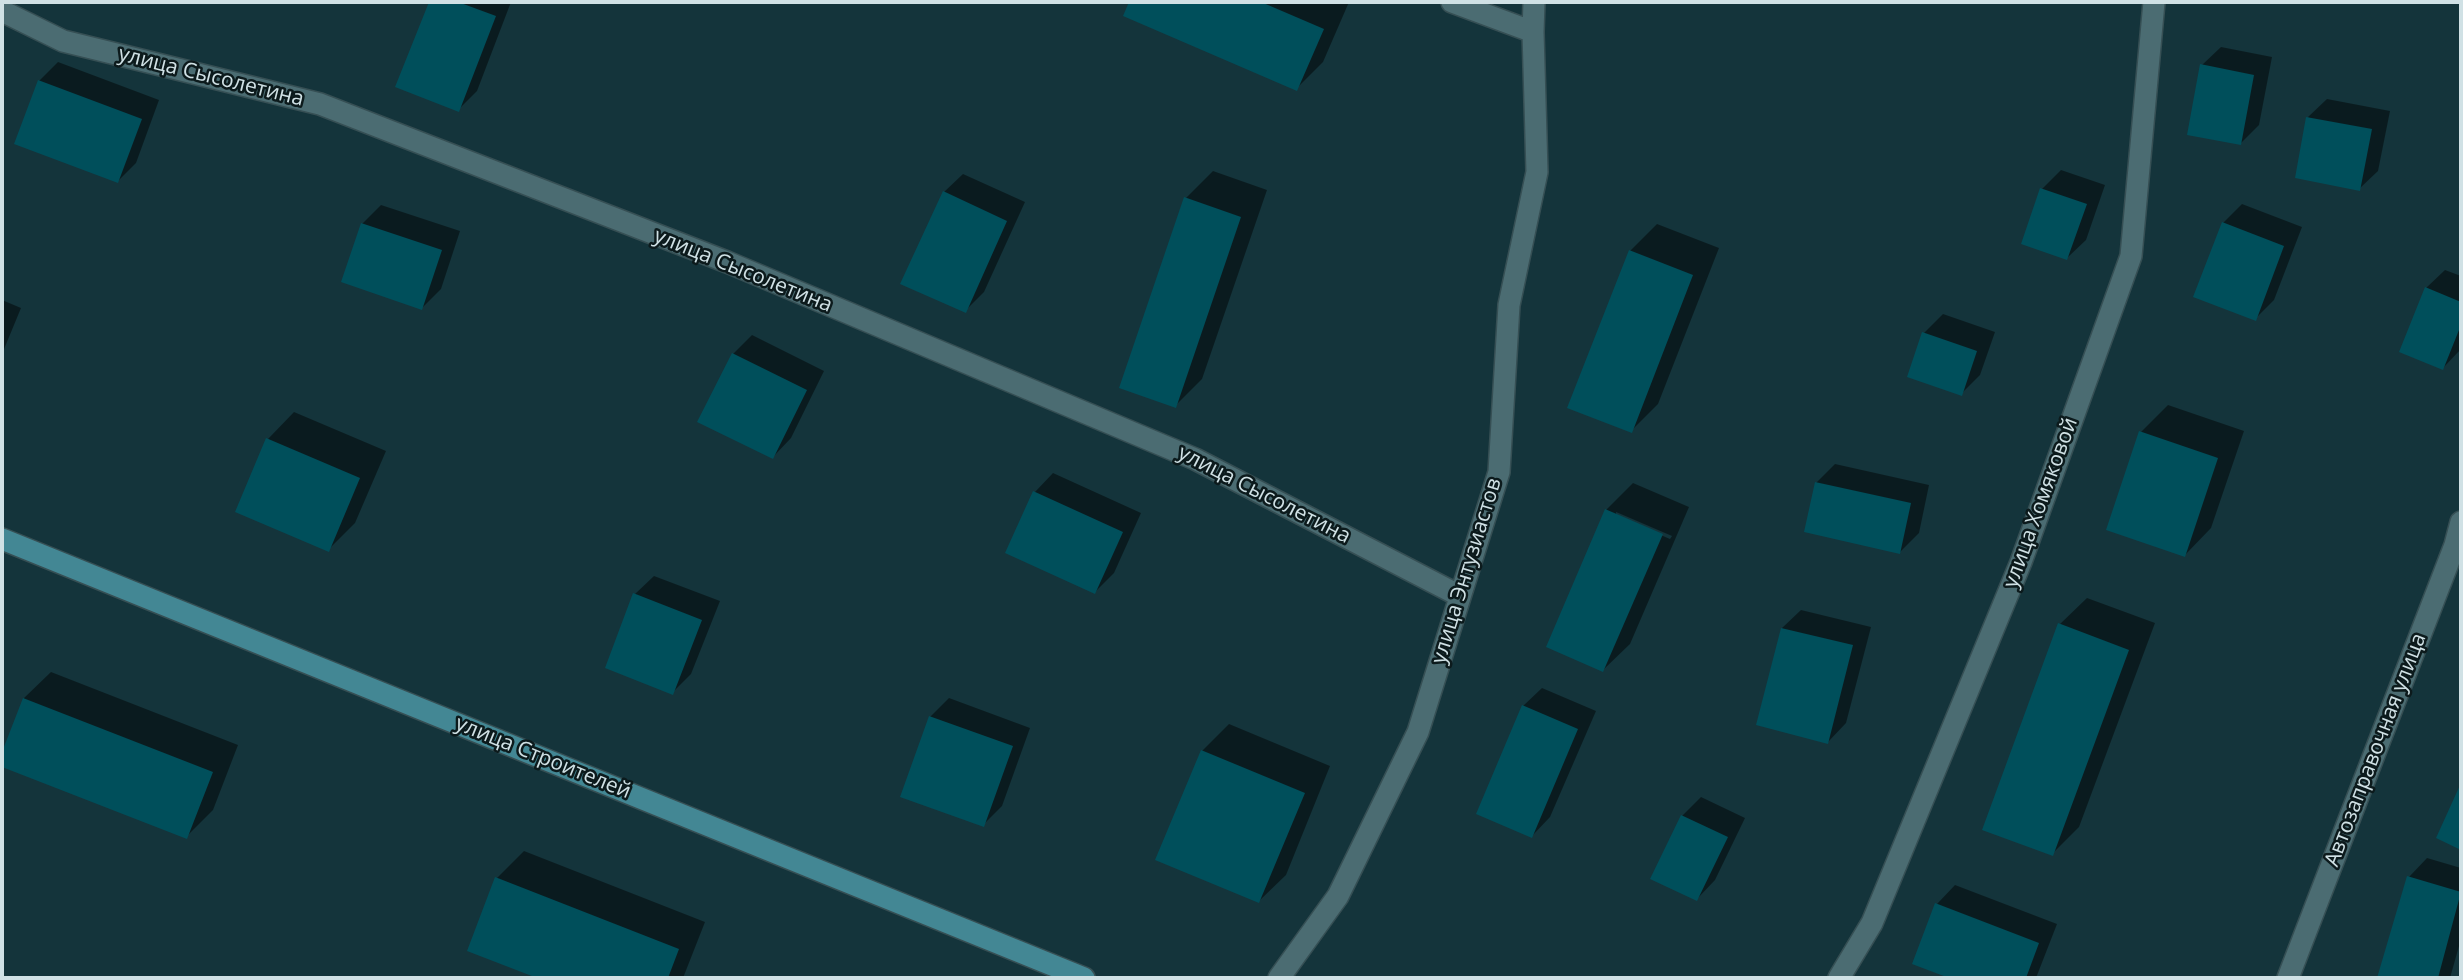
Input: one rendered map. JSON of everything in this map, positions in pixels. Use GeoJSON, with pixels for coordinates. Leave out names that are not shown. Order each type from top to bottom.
{"type":"FeatureCollection","features":[{"type":"Feature","properties":{"kind":"main road","name":"улица Строителей"},"geometry":{"type":"LineString","coordinates":[[2,539],[1084,978]]}},
{"type":"Feature","properties":{"kind":"street"},"geometry":{"type":"LineString","coordinates":[[1452,2],[1533,32]]}},
{"type":"Feature","properties":{"kind":"street","name":"улица Энтузиастов"},"geometry":{"type":"LineString","coordinates":[[1279,978],[1338,895],[1418,732],[1499,472],[1509,305],[1537,172],[1534,2]]}},
{"type":"Feature","properties":{"kind":"street","name":"улица Хомяковой"},"geometry":{"type":"LineString","coordinates":[[1839,978],[1872,923],[2021,562],[2131,256],[2154,2]]}},
{"type":"Feature","properties":{"kind":"street","name":"улица Сысолетина"},"geometry":{"type":"LineString","coordinates":[[4,11],[63,41],[320,104],[727,262],[1195,459],[1460,596]]}},
{"type":"Feature","properties":{"kind":"street","name":"Автозаправочная улица"},"geometry":{"type":"LineString","coordinates":[[2288,978],[2455,545],[2461,522]]}},
{"type":"Feature","properties":{"kind":"building"},"geometry":{"type":"Polygon","coordinates":[[[429,2],[458,2],[496,16],[459,112],[395,87],[429,2]]]}},
{"type":"Feature","properties":{"kind":"building"},"geometry":{"type":"Polygon","coordinates":[[[1129,2],[1261,2],[1324,29],[1297,91],[1123,16],[1129,2]]]}},
{"type":"Feature","properties":{"kind":"building"},"geometry":{"type":"Polygon","coordinates":[[[2200,64],[2254,75],[2241,145],[2187,135],[2200,64]]]}},
{"type":"Feature","properties":{"kind":"building"},"geometry":{"type":"Polygon","coordinates":[[[38,80],[142,119],[118,183],[14,144],[38,80]]]}},
{"type":"Feature","properties":{"kind":"building"},"geometry":{"type":"Polygon","coordinates":[[[2306,117],[2372,129],[2360,191],[2295,178],[2306,117]]]}},
{"type":"Feature","properties":{"kind":"building"},"geometry":{"type":"Polygon","coordinates":[[[2040,188],[2087,204],[2067,260],[2021,244],[2040,188]]]}},
{"type":"Feature","properties":{"kind":"building"},"geometry":{"type":"Polygon","coordinates":[[[943,191],[1007,221],[966,313],[900,284],[943,191]]]}},
{"type":"Feature","properties":{"kind":"building"},"geometry":{"type":"Polygon","coordinates":[[[1184,197],[1241,217],[1176,408],[1119,388],[1184,197]]]}},
{"type":"Feature","properties":{"kind":"building"},"geometry":{"type":"Polygon","coordinates":[[[2222,222],[2284,246],[2256,321],[2193,297],[2222,222]]]}},
{"type":"Feature","properties":{"kind":"building"},"geometry":{"type":"Polygon","coordinates":[[[361,223],[442,250],[422,310],[341,282],[361,223]]]}},
{"type":"Feature","properties":{"kind":"building"},"geometry":{"type":"Polygon","coordinates":[[[1629,250],[1693,275],[1632,433],[1567,408],[1629,250]]]}},
{"type":"Feature","properties":{"kind":"building"},"geometry":{"type":"Polygon","coordinates":[[[2425,287],[2461,302],[2461,325],[2443,370],[2399,352],[2425,287]]]}},
{"type":"Feature","properties":{"kind":"building"},"geometry":{"type":"Polygon","coordinates":[[[1922,332],[1977,351],[1962,396],[1907,377],[1922,332]]]}},
{"type":"Feature","properties":{"kind":"building"},"geometry":{"type":"Polygon","coordinates":[[[732,353],[807,390],[773,459],[697,422],[732,353]]]}},
{"type":"Feature","properties":{"kind":"building"},"geometry":{"type":"Polygon","coordinates":[[[2139,431],[2218,458],[2185,557],[2106,530],[2139,431]]]}},
{"type":"Feature","properties":{"kind":"building"},"geometry":{"type":"Polygon","coordinates":[[[266,438],[360,478],[329,552],[235,512],[266,438]]]}},
{"type":"Feature","properties":{"kind":"building"},"geometry":{"type":"Polygon","coordinates":[[[1815,482],[1911,503],[1900,554],[1804,532],[1815,482]]]}},
{"type":"Feature","properties":{"kind":"building"},"geometry":{"type":"Polygon","coordinates":[[[1033,491],[1123,532],[1095,594],[1005,553],[1033,491]]]}},
{"type":"Feature","properties":{"kind":"building"},"geometry":{"type":"Polygon","coordinates":[[[1605,509],[1663,534],[1603,672],[1546,647],[1605,509]]]}},
{"type":"Feature","properties":{"kind":"building"},"geometry":{"type":"Polygon","coordinates":[[[633,593],[702,620],[673,695],[605,668],[633,593]]]}},
{"type":"Feature","properties":{"kind":"building"},"geometry":{"type":"Polygon","coordinates":[[[2058,623],[2129,650],[2053,856],[1982,830],[2058,623]]]}},
{"type":"Feature","properties":{"kind":"building"},"geometry":{"type":"Polygon","coordinates":[[[1781,628],[1853,645],[1828,744],[1756,725],[1781,628]]]}},
{"type":"Feature","properties":{"kind":"building"},"geometry":{"type":"Polygon","coordinates":[[[23,698],[213,772],[187,839],[2,767],[2,752],[23,698]]]}},
{"type":"Feature","properties":{"kind":"building"},"geometry":{"type":"Polygon","coordinates":[[[1522,705],[1578,729],[1532,838],[1476,814],[1522,705]]]}},
{"type":"Feature","properties":{"kind":"building"},"geometry":{"type":"Polygon","coordinates":[[[929,716],[1013,746],[984,827],[900,797],[929,716]]]}},
{"type":"Feature","properties":{"kind":"building"},"geometry":{"type":"Polygon","coordinates":[[[1201,750],[1305,793],[1259,903],[1155,860],[1201,750]]]}},
{"type":"Feature","properties":{"kind":"building"},"geometry":{"type":"Polygon","coordinates":[[[2461,783],[2461,850],[2436,838],[2461,783]]]}},
{"type":"Feature","properties":{"kind":"building"},"geometry":{"type":"Polygon","coordinates":[[[1681,815],[1728,837],[1697,901],[1650,879],[1681,815]]]}},
{"type":"Feature","properties":{"kind":"building"},"geometry":{"type":"Polygon","coordinates":[[[2407,876],[2461,892],[2438,978],[2377,978],[2407,876]]]}},
{"type":"Feature","properties":{"kind":"building"},"geometry":{"type":"Polygon","coordinates":[[[495,877],[679,949],[668,978],[537,978],[467,951],[495,877]]]}},
{"type":"Feature","properties":{"kind":"building"},"geometry":{"type":"Polygon","coordinates":[[[1935,903],[2039,943],[2026,978],[1949,978],[1912,964],[1935,903]]]}}]}
